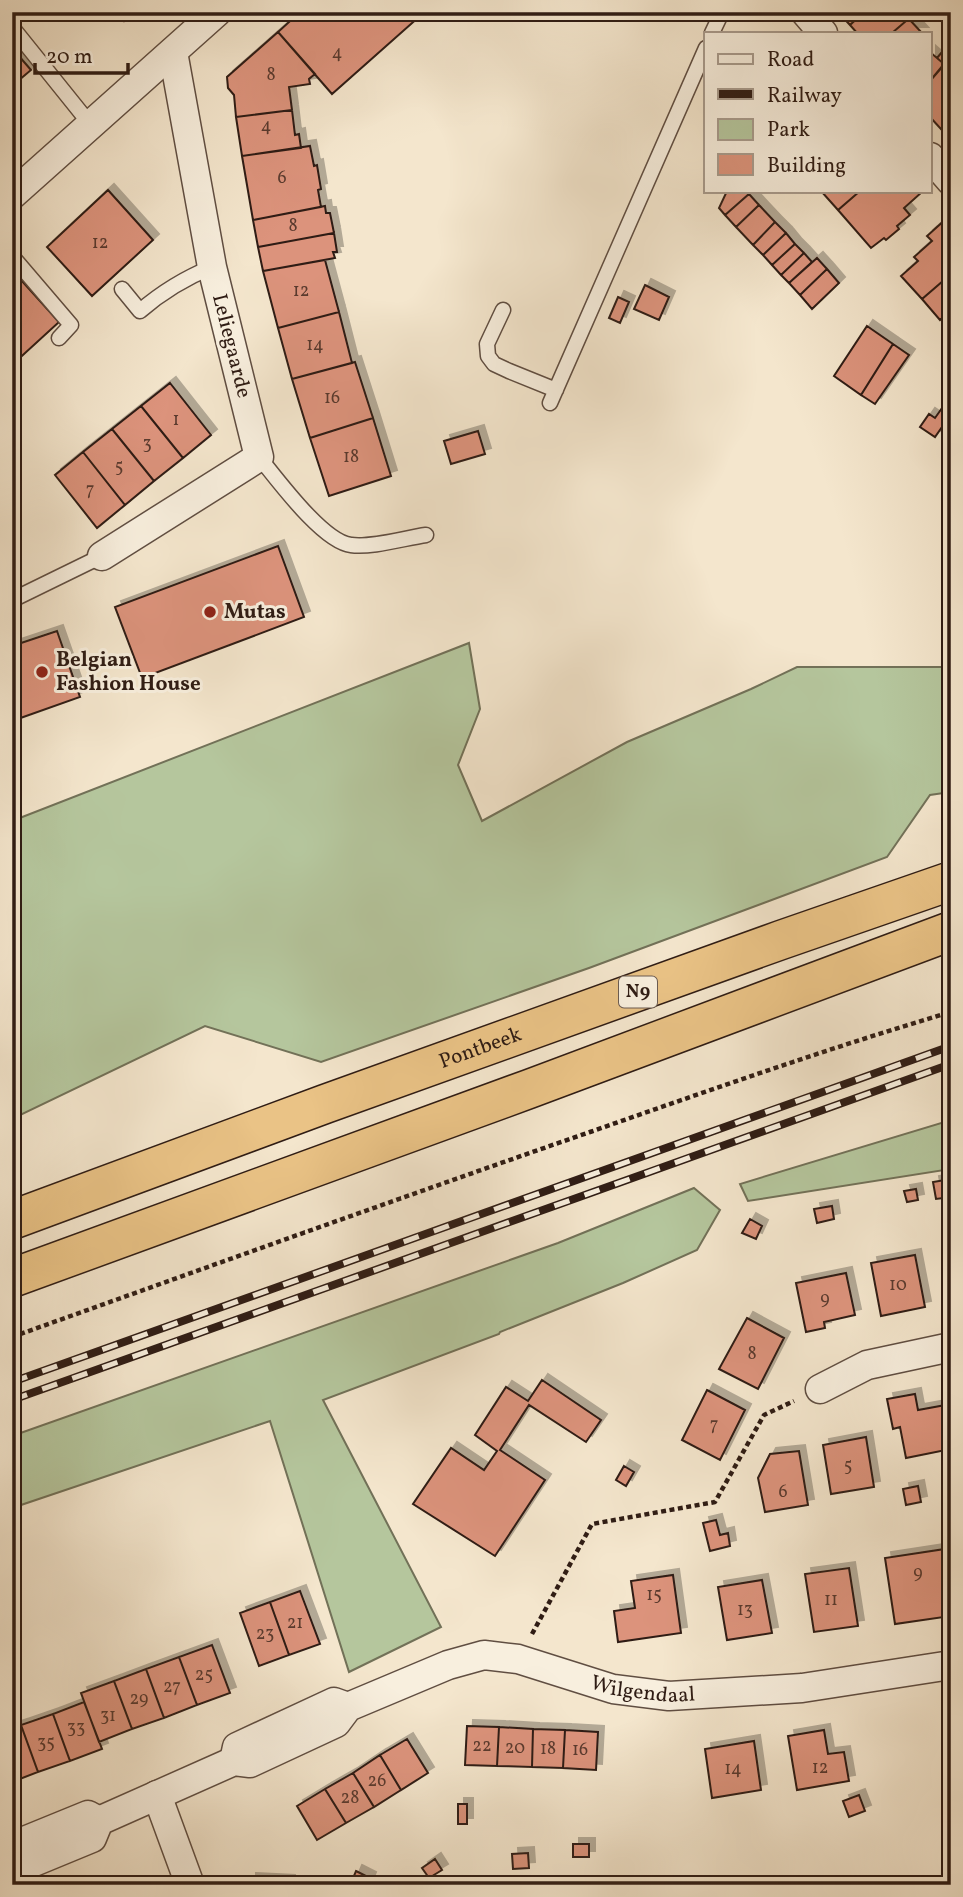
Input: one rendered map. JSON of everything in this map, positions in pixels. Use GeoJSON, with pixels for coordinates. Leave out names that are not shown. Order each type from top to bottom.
{"type":"FeatureCollection","features":[{"type":"Feature","properties":{"kind":"highway","name":"Pontbeek"},"geometry":{"type":"LineString","coordinates":[[12,1220],[781,940],[951,881]]}},
{"type":"Feature","properties":{"kind":"highway"},"geometry":{"type":"LineString","coordinates":[[12,1278],[951,932]]}},
{"type":"Feature","properties":{"kind":"street"},"geometry":{"type":"LineString","coordinates":[[12,195],[217,12]]}},
{"type":"Feature","properties":{"kind":"street"},"geometry":{"type":"LineString","coordinates":[[806,12],[823,32]]}},
{"type":"Feature","properties":{"kind":"street","name":"Leliegaarde"},"geometry":{"type":"LineString","coordinates":[[173,52],[212,267],[259,457]]}},
{"type":"Feature","properties":{"kind":"street"},"geometry":{"type":"LineString","coordinates":[[932,159],[951,181]]}},
{"type":"Feature","properties":{"kind":"street"},"geometry":{"type":"LineString","coordinates":[[102,556],[259,457]]}},
{"type":"Feature","properties":{"kind":"street"},"geometry":{"type":"LineString","coordinates":[[820,1389],[867,1365],[951,1347]]}},
{"type":"Feature","properties":{"kind":"street","name":"Wilgendaal"},"geometry":{"type":"LineString","coordinates":[[12,1871],[92,1838],[99,1821],[234,1761],[250,1763],[336,1723],[348,1707],[448,1665],[484,1655],[518,1659],[613,1689],[669,1696],[802,1688],[951,1665]]}},
{"type":"Feature","properties":{"kind":"street"},"geometry":{"type":"LineString","coordinates":[[158,1795],[191,1885]]}},
{"type":"Feature","properties":{"kind":"street","name":"Wilgendaal"},"geometry":{"type":"LineString","coordinates":[[12,1846],[88,1815],[99,1821]]}},
{"type":"Feature","properties":{"kind":"lane"},"geometry":{"type":"LineString","coordinates":[[712,32],[722,12]]}},
{"type":"Feature","properties":{"kind":"lane"},"geometry":{"type":"LineString","coordinates":[[12,27],[90,124]]}},
{"type":"Feature","properties":{"kind":"lane"},"geometry":{"type":"LineString","coordinates":[[503,310],[487,344],[488,356],[494,364],[553,396],[704,53]]}},
{"type":"Feature","properties":{"kind":"lane"},"geometry":{"type":"LineString","coordinates":[[12,256],[71,324],[59,338]]}},
{"type":"Feature","properties":{"kind":"lane"},"geometry":{"type":"LineString","coordinates":[[122,289],[140,310],[157,296],[192,275],[212,267]]}},
{"type":"Feature","properties":{"kind":"lane"},"geometry":{"type":"LineString","coordinates":[[259,457],[316,523],[349,545],[368,545],[426,535]]}},
{"type":"Feature","properties":{"kind":"lane"},"geometry":{"type":"LineString","coordinates":[[12,600],[102,556]]}},
{"type":"Feature","properties":{"kind":"path"},"geometry":{"type":"LineString","coordinates":[[12,1337],[759,1073],[951,1012]]}},
{"type":"Feature","properties":{"kind":"path"},"geometry":{"type":"LineString","coordinates":[[518,1659],[592,1524],[715,1502],[764,1415],[820,1389]]}},
{"type":"Feature","properties":{"kind":"green space"},"geometry":{"type":"Polygon","coordinates":[[[469,643],[480,709],[458,765],[482,821],[627,742],[797,667],[951,667],[951,792],[930,795],[887,857],[589,968],[321,1062],[205,1026],[12,1119],[12,821],[469,643]]]}},
{"type":"Feature","properties":{"kind":"green space"},"geometry":{"type":"Polygon","coordinates":[[[951,1120],[951,1169],[748,1201],[740,1184],[951,1120]]]}},
{"type":"Feature","properties":{"kind":"green space"},"geometry":{"type":"Polygon","coordinates":[[[694,1188],[720,1210],[697,1250],[499,1334],[323,1400],[441,1627],[349,1672],[270,1421],[12,1508],[12,1436],[558,1243],[694,1188]]]}},
{"type":"Feature","properties":{"kind":"building"},"geometry":{"type":"Polygon","coordinates":[[[115,12],[134,12],[124,21],[115,12]]]}},
{"type":"Feature","properties":{"kind":"building"},"geometry":{"type":"Polygon","coordinates":[[[300,12],[416,12],[420,16],[332,94],[278,32],[300,12]]]}},
{"type":"Feature","properties":{"kind":"building"},"geometry":{"type":"Polygon","coordinates":[[[838,12],[864,12],[850,25],[838,12]]]}},
{"type":"Feature","properties":{"kind":"building"},"geometry":{"type":"Polygon","coordinates":[[[864,12],[898,12],[906,21],[893,32],[856,32],[850,25],[864,12]]]}},
{"type":"Feature","properties":{"kind":"building"},"geometry":{"type":"Polygon","coordinates":[[[909,19],[921,32],[893,32],[909,19]]]}},
{"type":"Feature","properties":{"kind":"building"},"geometry":{"type":"Polygon","coordinates":[[[278,32],[315,74],[309,79],[310,84],[289,87],[292,110],[236,117],[234,95],[228,88],[227,77],[278,32]]]}},
{"type":"Feature","properties":{"kind":"building"},"geometry":{"type":"Polygon","coordinates":[[[947,46],[951,50],[951,56],[944,64],[937,58],[947,46]]]}},
{"type":"Feature","properties":{"kind":"building"},"geometry":{"type":"Polygon","coordinates":[[[12,48],[31,70],[12,86],[12,48]]]}},
{"type":"Feature","properties":{"kind":"building"},"geometry":{"type":"Polygon","coordinates":[[[932,54],[944,64],[932,79],[932,54]]]}},
{"type":"Feature","properties":{"kind":"building"},"geometry":{"type":"Polygon","coordinates":[[[943,66],[951,75],[951,140],[932,119],[932,79],[943,66]]]}},
{"type":"Feature","properties":{"kind":"building"},"geometry":{"type":"Polygon","coordinates":[[[292,110],[295,135],[299,134],[301,148],[242,156],[236,117],[292,110]]]}},
{"type":"Feature","properties":{"kind":"building"},"geometry":{"type":"Polygon","coordinates":[[[310,146],[314,166],[317,165],[321,207],[253,220],[242,156],[310,146]]]}},
{"type":"Feature","properties":{"kind":"building"},"geometry":{"type":"Polygon","coordinates":[[[108,190],[153,240],[92,296],[47,247],[108,190]]]}},
{"type":"Feature","properties":{"kind":"building"},"geometry":{"type":"Polygon","coordinates":[[[727,192],[749,194],[725,215],[719,208],[727,192]]]}},
{"type":"Feature","properties":{"kind":"building"},"geometry":{"type":"Polygon","coordinates":[[[822,192],[859,192],[838,210],[822,192]]]}},
{"type":"Feature","properties":{"kind":"building"},"geometry":{"type":"Polygon","coordinates":[[[859,192],[922,192],[904,208],[910,215],[897,226],[899,229],[871,248],[838,210],[859,192]]]}},
{"type":"Feature","properties":{"kind":"building"},"geometry":{"type":"Polygon","coordinates":[[[749,194],[759,205],[736,227],[725,215],[749,194]]]}},
{"type":"Feature","properties":{"kind":"building"},"geometry":{"type":"Polygon","coordinates":[[[759,205],[775,222],[753,245],[736,227],[759,205]]]}},
{"type":"Feature","properties":{"kind":"building"},"geometry":{"type":"Polygon","coordinates":[[[325,206],[326,213],[330,213],[334,233],[258,247],[253,220],[325,206]]]}},
{"type":"Feature","properties":{"kind":"building"},"geometry":{"type":"Polygon","coordinates":[[[946,219],[951,224],[951,274],[922,299],[901,276],[918,261],[914,257],[932,241],[927,236],[946,219]]]}},
{"type":"Feature","properties":{"kind":"building"},"geometry":{"type":"Polygon","coordinates":[[[775,222],[786,233],[763,255],[753,245],[775,222]]]}},
{"type":"Feature","properties":{"kind":"building"},"geometry":{"type":"Polygon","coordinates":[[[334,233],[337,252],[333,252],[335,258],[263,271],[258,247],[334,233]]]}},
{"type":"Feature","properties":{"kind":"building"},"geometry":{"type":"Polygon","coordinates":[[[786,233],[795,244],[772,265],[763,255],[786,233]]]}},
{"type":"Feature","properties":{"kind":"building"},"geometry":{"type":"Polygon","coordinates":[[[795,244],[804,253],[781,275],[772,265],[795,244]]]}},
{"type":"Feature","properties":{"kind":"building"},"geometry":{"type":"Polygon","coordinates":[[[804,253],[812,262],[789,283],[781,275],[804,253]]]}},
{"type":"Feature","properties":{"kind":"building"},"geometry":{"type":"Polygon","coordinates":[[[817,258],[827,269],[800,295],[789,283],[817,258]]]}},
{"type":"Feature","properties":{"kind":"building"},"geometry":{"type":"Polygon","coordinates":[[[325,260],[339,312],[278,328],[263,271],[325,260]]]}},
{"type":"Feature","properties":{"kind":"building"},"geometry":{"type":"Polygon","coordinates":[[[827,269],[839,283],[812,309],[800,295],[827,269]]]}},
{"type":"Feature","properties":{"kind":"building"},"geometry":{"type":"Polygon","coordinates":[[[12,270],[59,322],[12,365],[12,270]]]}},
{"type":"Feature","properties":{"kind":"building"},"geometry":{"type":"Polygon","coordinates":[[[951,274],[951,310],[940,320],[922,299],[951,274]]]}},
{"type":"Feature","properties":{"kind":"building"},"geometry":{"type":"Polygon","coordinates":[[[645,285],[669,297],[659,320],[634,309],[645,285]]]}},
{"type":"Feature","properties":{"kind":"building"},"geometry":{"type":"Polygon","coordinates":[[[618,297],[629,302],[620,323],[609,318],[618,297]]]}},
{"type":"Feature","properties":{"kind":"building"},"geometry":{"type":"Polygon","coordinates":[[[339,312],[352,363],[292,379],[278,328],[339,312]]]}},
{"type":"Feature","properties":{"kind":"building"},"geometry":{"type":"Polygon","coordinates":[[[867,326],[893,344],[861,395],[834,376],[867,326]]]}},
{"type":"Feature","properties":{"kind":"building"},"geometry":{"type":"Polygon","coordinates":[[[893,344],[909,355],[875,404],[861,395],[893,344]]]}},
{"type":"Feature","properties":{"kind":"building"},"geometry":{"type":"Polygon","coordinates":[[[355,362],[373,418],[310,438],[292,379],[355,362]]]}},
{"type":"Feature","properties":{"kind":"building"},"geometry":{"type":"Polygon","coordinates":[[[170,383],[211,435],[183,458],[141,406],[170,383]]]}},
{"type":"Feature","properties":{"kind":"building"},"geometry":{"type":"Polygon","coordinates":[[[947,401],[951,404],[951,414],[935,437],[920,427],[929,414],[935,418],[947,401]]]}},
{"type":"Feature","properties":{"kind":"building"},"geometry":{"type":"Polygon","coordinates":[[[141,406],[183,458],[154,481],[112,429],[141,406]]]}},
{"type":"Feature","properties":{"kind":"building"},"geometry":{"type":"Polygon","coordinates":[[[373,418],[391,476],[329,496],[310,438],[373,418]]]}},
{"type":"Feature","properties":{"kind":"building"},"geometry":{"type":"Polygon","coordinates":[[[112,429],[154,481],[125,505],[83,452],[112,429]]]}},
{"type":"Feature","properties":{"kind":"building"},"geometry":{"type":"Polygon","coordinates":[[[478,431],[485,454],[451,464],[444,441],[478,431]]]}},
{"type":"Feature","properties":{"kind":"building"},"geometry":{"type":"Polygon","coordinates":[[[83,452],[125,505],[97,528],[55,475],[83,452]]]}},
{"type":"Feature","properties":{"kind":"building","name":"Mutas"},"geometry":{"type":"Polygon","coordinates":[[[278,546],[304,617],[142,678],[115,607],[278,546]]]}},
{"type":"Feature","properties":{"kind":"building","name":"Belgian Fashion House"},"geometry":{"type":"Polygon","coordinates":[[[57,631],[80,697],[12,721],[12,646],[57,631]]]}},
{"type":"Feature","properties":{"kind":"building"},"geometry":{"type":"Polygon","coordinates":[[[951,1179],[951,1197],[936,1199],[933,1182],[951,1179]]]}},
{"type":"Feature","properties":{"kind":"building"},"geometry":{"type":"Polygon","coordinates":[[[916,1189],[918,1200],[907,1202],[904,1191],[916,1189]]]}},
{"type":"Feature","properties":{"kind":"building"},"geometry":{"type":"Polygon","coordinates":[[[832,1206],[834,1219],[817,1223],[814,1209],[832,1206]]]}},
{"type":"Feature","properties":{"kind":"building"},"geometry":{"type":"Polygon","coordinates":[[[750,1219],[762,1226],[756,1239],[742,1233],[750,1219]]]}},
{"type":"Feature","properties":{"kind":"building"},"geometry":{"type":"Polygon","coordinates":[[[915,1255],[925,1307],[881,1316],[871,1263],[915,1255]]]}},
{"type":"Feature","properties":{"kind":"building"},"geometry":{"type":"Polygon","coordinates":[[[846,1273],[855,1315],[824,1322],[825,1328],[806,1332],[796,1283],[846,1273]]]}},
{"type":"Feature","properties":{"kind":"building"},"geometry":{"type":"Polygon","coordinates":[[[747,1318],[784,1338],[758,1389],[719,1369],[747,1318]]]}},
{"type":"Feature","properties":{"kind":"building"},"geometry":{"type":"Polygon","coordinates":[[[542,1380],[601,1420],[586,1442],[529,1405],[500,1450],[545,1480],[495,1556],[413,1504],[451,1448],[484,1470],[497,1451],[475,1435],[506,1387],[528,1401],[542,1380]]]}},
{"type":"Feature","properties":{"kind":"building"},"geometry":{"type":"Polygon","coordinates":[[[707,1390],[745,1410],[720,1460],[682,1440],[707,1390]]]}},
{"type":"Feature","properties":{"kind":"building"},"geometry":{"type":"Polygon","coordinates":[[[915,1394],[918,1410],[951,1404],[951,1449],[906,1458],[900,1427],[893,1429],[887,1399],[915,1394]]]}},
{"type":"Feature","properties":{"kind":"building"},"geometry":{"type":"Polygon","coordinates":[[[866,1437],[874,1487],[831,1494],[823,1445],[866,1437]]]}},
{"type":"Feature","properties":{"kind":"building"},"geometry":{"type":"Polygon","coordinates":[[[799,1451],[808,1505],[765,1512],[758,1478],[770,1454],[799,1451]]]}},
{"type":"Feature","properties":{"kind":"building"},"geometry":{"type":"Polygon","coordinates":[[[624,1466],[634,1472],[626,1486],[616,1480],[624,1466]]]}},
{"type":"Feature","properties":{"kind":"building"},"geometry":{"type":"Polygon","coordinates":[[[918,1486],[921,1502],[906,1505],[903,1489],[918,1486]]]}},
{"type":"Feature","properties":{"kind":"building"},"geometry":{"type":"Polygon","coordinates":[[[716,1520],[720,1535],[728,1533],[730,1546],[710,1551],[703,1523],[716,1520]]]}},
{"type":"Feature","properties":{"kind":"building"},"geometry":{"type":"Polygon","coordinates":[[[945,1549],[951,1588],[951,1616],[895,1624],[885,1558],[945,1549]]]}},
{"type":"Feature","properties":{"kind":"building"},"geometry":{"type":"Polygon","coordinates":[[[849,1568],[858,1626],[814,1632],[805,1574],[849,1568]]]}},
{"type":"Feature","properties":{"kind":"building"},"geometry":{"type":"Polygon","coordinates":[[[673,1575],[681,1633],[618,1642],[614,1611],[635,1608],[631,1581],[673,1575]]]}},
{"type":"Feature","properties":{"kind":"building"},"geometry":{"type":"Polygon","coordinates":[[[762,1580],[772,1633],[727,1640],[718,1587],[762,1580]]]}},
{"type":"Feature","properties":{"kind":"building"},"geometry":{"type":"Polygon","coordinates":[[[300,1591],[320,1644],[289,1655],[270,1602],[300,1591]]]}},
{"type":"Feature","properties":{"kind":"building"},"geometry":{"type":"Polygon","coordinates":[[[270,1602],[289,1655],[259,1666],[240,1613],[270,1602]]]}},
{"type":"Feature","properties":{"kind":"building"},"geometry":{"type":"Polygon","coordinates":[[[212,1645],[230,1693],[197,1705],[179,1657],[212,1645]]]}},
{"type":"Feature","properties":{"kind":"building"},"geometry":{"type":"Polygon","coordinates":[[[179,1657],[197,1705],[164,1718],[146,1669],[179,1657]]]}},
{"type":"Feature","properties":{"kind":"building"},"geometry":{"type":"Polygon","coordinates":[[[146,1669],[164,1718],[132,1729],[114,1681],[146,1669]]]}},
{"type":"Feature","properties":{"kind":"building"},"geometry":{"type":"Polygon","coordinates":[[[114,1681],[132,1729],[99,1742],[81,1693],[114,1681]]]}},
{"type":"Feature","properties":{"kind":"building"},"geometry":{"type":"Polygon","coordinates":[[[84,1702],[102,1749],[70,1761],[53,1714],[84,1702]]]}},
{"type":"Feature","properties":{"kind":"building"},"geometry":{"type":"Polygon","coordinates":[[[53,1714],[70,1761],[38,1772],[21,1725],[53,1714]]]}},
{"type":"Feature","properties":{"kind":"building"},"geometry":{"type":"Polygon","coordinates":[[[21,1725],[38,1772],[12,1782],[12,1728],[21,1725]]]}},
{"type":"Feature","properties":{"kind":"building"},"geometry":{"type":"Polygon","coordinates":[[[467,1726],[499,1727],[497,1766],[465,1765],[467,1726]]]}},
{"type":"Feature","properties":{"kind":"building"},"geometry":{"type":"Polygon","coordinates":[[[499,1727],[533,1729],[532,1767],[497,1766],[499,1727]]]}},
{"type":"Feature","properties":{"kind":"building"},"geometry":{"type":"Polygon","coordinates":[[[533,1729],[565,1730],[563,1768],[532,1767],[533,1729]]]}},
{"type":"Feature","properties":{"kind":"building"},"geometry":{"type":"Polygon","coordinates":[[[565,1730],[598,1732],[596,1770],[563,1768],[565,1730]]]}},
{"type":"Feature","properties":{"kind":"building"},"geometry":{"type":"Polygon","coordinates":[[[824,1730],[828,1754],[844,1752],[849,1781],[797,1790],[788,1736],[824,1730]]]}},
{"type":"Feature","properties":{"kind":"building"},"geometry":{"type":"Polygon","coordinates":[[[407,1739],[428,1773],[401,1790],[380,1755],[407,1739]]]}},
{"type":"Feature","properties":{"kind":"building"},"geometry":{"type":"Polygon","coordinates":[[[754,1741],[761,1790],[712,1798],[705,1749],[754,1741]]]}},
{"type":"Feature","properties":{"kind":"building"},"geometry":{"type":"Polygon","coordinates":[[[380,1755],[401,1790],[374,1807],[353,1773],[380,1755]]]}},
{"type":"Feature","properties":{"kind":"building"},"geometry":{"type":"Polygon","coordinates":[[[353,1773],[374,1807],[346,1823],[325,1789],[353,1773]]]}},
{"type":"Feature","properties":{"kind":"building"},"geometry":{"type":"Polygon","coordinates":[[[325,1789],[346,1823],[317,1840],[297,1806],[325,1789]]]}},
{"type":"Feature","properties":{"kind":"building"},"geometry":{"type":"Polygon","coordinates":[[[859,1795],[865,1811],[849,1817],[843,1801],[859,1795]]]}},
{"type":"Feature","properties":{"kind":"building"},"geometry":{"type":"Polygon","coordinates":[[[458,1804],[467,1804],[467,1824],[458,1824],[458,1804]]]}},
{"type":"Feature","properties":{"kind":"building"},"geometry":{"type":"Polygon","coordinates":[[[573,1844],[589,1844],[589,1857],[573,1857],[573,1844]]]}},
{"type":"Feature","properties":{"kind":"building"},"geometry":{"type":"Polygon","coordinates":[[[528,1853],[529,1868],[513,1869],[512,1854],[528,1853]]]}},
{"type":"Feature","properties":{"kind":"building"},"geometry":{"type":"Polygon","coordinates":[[[435,1859],[442,1870],[429,1878],[422,1868],[435,1859]]]}},
{"type":"Feature","properties":{"kind":"building"},"geometry":{"type":"Polygon","coordinates":[[[356,1871],[370,1878],[367,1885],[351,1883],[356,1871]]]}},
{"type":"Feature","properties":{"kind":"building"},"geometry":{"type":"Polygon","coordinates":[[[250,1879],[289,1881],[289,1885],[250,1885],[250,1879]]]}},
{"type":"Feature","properties":{"kind":"railway"},"geometry":{"type":"LineString","coordinates":[[12,1382],[951,1046]]}},
{"type":"Feature","properties":{"kind":"railway"},"geometry":{"type":"LineString","coordinates":[[12,1400],[951,1064]]}},
{"type":"Feature","properties":{"kind":"place","name":"Mutas"},"geometry":{"type":"Point","coordinates":[210,612]}},
{"type":"Feature","properties":{"kind":"place","name":"Belgian Fashion House"},"geometry":{"type":"Point","coordinates":[42,672]}}]}
